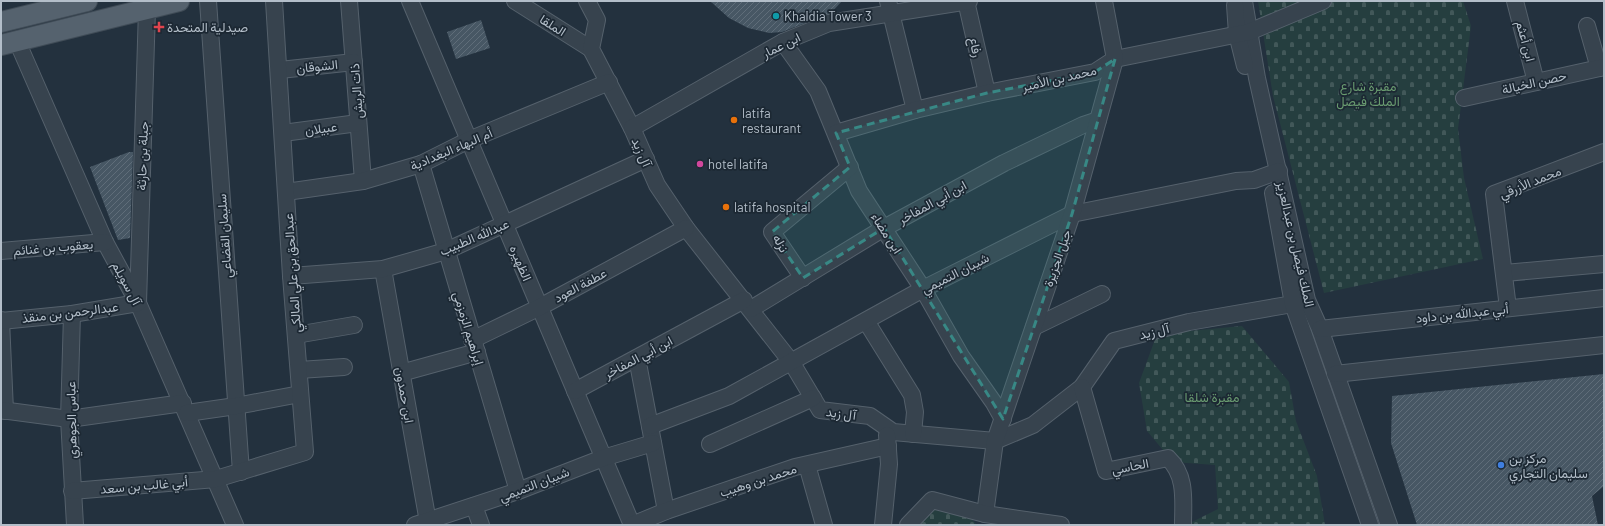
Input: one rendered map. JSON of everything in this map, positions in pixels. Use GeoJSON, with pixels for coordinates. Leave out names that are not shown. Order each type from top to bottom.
{"type":"FeatureCollection","features":[{"type":"Feature","properties":{"kind":"main road"},"geometry":{"type":"LineString","coordinates":[[9,43],[179,1]]}},
{"type":"Feature","properties":{"kind":"main road"},"geometry":{"type":"LineString","coordinates":[[1,22],[77,2]]}},
{"type":"Feature","properties":{"kind":"street","name":"سليمان القضاعي"},"geometry":{"type":"LineString","coordinates":[[208,1],[240,472]]}},
{"type":"Feature","properties":{"kind":"street","name":"عبدالحق بن علي المالكي"},"geometry":{"type":"LineString","coordinates":[[216,480],[305,452],[291,276],[280,70],[274,1]]}},
{"type":"Feature","properties":{"kind":"street","name":"ذات الريش"},"geometry":{"type":"LineString","coordinates":[[349,1],[363,181]]}},
{"type":"Feature","properties":{"kind":"street","name":"الظهيره"},"geometry":{"type":"LineString","coordinates":[[410,1],[632,525]]}},
{"type":"Feature","properties":{"kind":"street","name":"الملقا"},"geometry":{"type":"LineString","coordinates":[[515,1],[591,49]]}},
{"type":"Feature","properties":{"kind":"street"},"geometry":{"type":"LineString","coordinates":[[588,1],[597,20],[591,49]]}},
{"type":"Feature","properties":{"kind":"street","name":"ابن عمار"},"geometry":{"type":"LineString","coordinates":[[632,128],[783,42],[829,23],[889,7],[967,1]]}},
{"type":"Feature","properties":{"kind":"street","name":"رفاع"},"geometry":{"type":"LineString","coordinates":[[967,1],[987,93]]}},
{"type":"Feature","properties":{"kind":"street","name":"جبل الجزيرة"},"geometry":{"type":"LineString","coordinates":[[985,514],[995,441],[1072,214],[1116,59],[1104,1]]}},
{"type":"Feature","properties":{"kind":"street","name":"الملك فيصل بن عبدالعزيز"},"geometry":{"type":"LineString","coordinates":[[1234,1],[1243,33],[1274,173],[1307,300],[1320,329],[1389,525]]}},
{"type":"Feature","properties":{"kind":"street","name":"الملك فيصل بن عبدالعزيز"},"geometry":{"type":"LineString","coordinates":[[1243,33],[1244,1]]}},
{"type":"Feature","properties":{"kind":"street","name":"محمد بن الأمير"},"geometry":{"type":"LineString","coordinates":[[836,133],[915,110],[987,93],[1095,72],[1116,59],[1243,33],[1323,1]]}},
{"type":"Feature","properties":{"kind":"street","name":"ابن أعثم"},"geometry":{"type":"LineString","coordinates":[[1515,1],[1536,82]]}},
{"type":"Feature","properties":{"kind":"street"},"geometry":{"type":"LineString","coordinates":[[889,7],[915,110]]}},
{"type":"Feature","properties":{"kind":"street","name":"جبلة بن حارثة"},"geometry":{"type":"LineString","coordinates":[[138,303],[147,9]]}},
{"type":"Feature","properties":{"kind":"street"},"geometry":{"type":"LineString","coordinates":[[1587,26],[1602,67]]}},
{"type":"Feature","properties":{"kind":"street","name":"ابن مضاء"},"geometry":{"type":"LineString","coordinates":[[783,42],[818,91],[859,191],[923,289],[961,356],[994,403],[1003,419]]}},
{"type":"Feature","properties":{"kind":"street","name":"آل سويلم"},"geometry":{"type":"LineString","coordinates":[[9,43],[105,242],[138,303],[235,525]]}},
{"type":"Feature","properties":{"kind":"street","name":"آل زيد"},"geometry":{"type":"LineString","coordinates":[[591,49],[632,128],[657,185],[686,228],[748,305],[792,363],[820,410],[870,416],[893,432],[995,441],[1033,425],[1082,387],[1114,341],[1188,322],[1293,304]]}},
{"type":"Feature","properties":{"kind":"street","name":"الشوقان"},"geometry":{"type":"LineString","coordinates":[[280,70],[354,62]]}},
{"type":"Feature","properties":{"kind":"street","name":"حصن الخيالة"},"geometry":{"type":"LineString","coordinates":[[1464,98],[1602,67]]}},
{"type":"Feature","properties":{"kind":"street","name":"أم البهاء البغدادية"},"geometry":{"type":"LineString","coordinates":[[286,192],[363,181],[421,164],[469,140],[609,82]]}},
{"type":"Feature","properties":{"kind":"street","name":"ابن أبي المفاخر"},"geometry":{"type":"LineString","coordinates":[[575,390],[637,358],[803,278],[884,228],[1004,163],[1083,125],[1098,120]]}},
{"type":"Feature","properties":{"kind":"street","name":"عبيلان"},"geometry":{"type":"LineString","coordinates":[[283,133],[358,123]]}},
{"type":"Feature","properties":{"kind":"street","name":"محمد الأزرقي"},"geometry":{"type":"LineString","coordinates":[[1508,308],[1494,194],[1604,152]]}},
{"type":"Feature","properties":{"kind":"street","name":"عبدالله الطبيب"},"geometry":{"type":"LineString","coordinates":[[291,276],[383,269],[446,252],[646,159]]}},
{"type":"Feature","properties":{"kind":"street","name":"إبراهيم الزمزمي"},"geometry":{"type":"LineString","coordinates":[[421,164],[518,491]]}},
{"type":"Feature","properties":{"kind":"street","name":"نزله"},"geometry":{"type":"LineString","coordinates":[[803,278],[772,232],[850,167]]}},
{"type":"Feature","properties":{"kind":"street","name":"الملك فيصل بن عبدالعزيز"},"geometry":{"type":"LineString","coordinates":[[1274,173],[1293,304],[1370,525]]}},
{"type":"Feature","properties":{"kind":"street","name":"شيبان التميمي"},"geometry":{"type":"LineString","coordinates":[[650,426],[729,396],[792,363],[923,289],[1072,214],[1236,181],[1254,180],[1274,173]]}},
{"type":"Feature","properties":{"kind":"street","name":"عطفة العود"},"geometry":{"type":"LineString","coordinates":[[401,373],[475,346],[540,306],[686,228]]}},
{"type":"Feature","properties":{"kind":"street","name":"يعقوب بن غنائم"},"geometry":{"type":"LineString","coordinates":[[1,251],[105,242]]}},
{"type":"Feature","properties":{"kind":"street"},"geometry":{"type":"LineString","coordinates":[[1504,273],[1604,264]]}},
{"type":"Feature","properties":{"kind":"street","name":"ابن حمدون"},"geometry":{"type":"LineString","coordinates":[[383,269],[401,373],[421,523]]}},
{"type":"Feature","properties":{"kind":"street"},"geometry":{"type":"LineString","coordinates":[[1034,327],[1102,294]]}},
{"type":"Feature","properties":{"kind":"street","name":"أبي عبدالله بن داود"},"geometry":{"type":"LineString","coordinates":[[1320,329],[1604,298]]}},
{"type":"Feature","properties":{"kind":"street","name":"عبدالرحمن بن منقذ"},"geometry":{"type":"LineString","coordinates":[[1,320],[72,314],[138,303]]}},
{"type":"Feature","properties":{"kind":"street","name":"عباس الجوهري"},"geometry":{"type":"LineString","coordinates":[[72,314],[69,419],[75,525]]}},
{"type":"Feature","properties":{"kind":"street"},"geometry":{"type":"LineString","coordinates":[[1,320],[3,410],[69,419],[185,408],[236,406],[300,394]]}},
{"type":"Feature","properties":{"kind":"street"},"geometry":{"type":"LineString","coordinates":[[866,320],[912,395],[915,412],[913,434]]}},
{"type":"Feature","properties":{"kind":"street"},"geometry":{"type":"LineString","coordinates":[[296,335],[354,325]]}},
{"type":"Feature","properties":{"kind":"street"},"geometry":{"type":"LineString","coordinates":[[1335,374],[1604,345]]}},
{"type":"Feature","properties":{"kind":"street"},"geometry":{"type":"LineString","coordinates":[[637,358],[666,511]]}},
{"type":"Feature","properties":{"kind":"street"},"geometry":{"type":"LineString","coordinates":[[299,370],[344,367]]}},
{"type":"Feature","properties":{"kind":"street","name":"الحاسي"},"geometry":{"type":"LineString","coordinates":[[1082,387],[1106,471],[1168,458],[1176,465],[1182,480],[1183,525]]}},
{"type":"Feature","properties":{"kind":"street"},"geometry":{"type":"LineString","coordinates":[[710,444],[813,398]]}},
{"type":"Feature","properties":{"kind":"street"},"geometry":{"type":"LineString","coordinates":[[883,525],[889,464],[886,428]]}},
{"type":"Feature","properties":{"kind":"street","name":"شيبان التميمي"},"geometry":{"type":"LineString","coordinates":[[421,523],[518,491],[603,458],[653,443]]}},
{"type":"Feature","properties":{"kind":"street","name":"محمد بن وهيب"},"geometry":{"type":"LineString","coordinates":[[632,525],[666,511],[807,465],[888,446]]}},
{"type":"Feature","properties":{"kind":"street"},"geometry":{"type":"LineString","coordinates":[[807,465],[824,525]]}},
{"type":"Feature","properties":{"kind":"street","name":"أبي غالب بن سعد"},"geometry":{"type":"LineString","coordinates":[[72,491],[216,480]]}},
{"type":"Feature","properties":{"kind":"street"},"geometry":{"type":"LineString","coordinates":[[908,525],[932,500],[985,514],[1061,525]]}},
{"type":"Feature","properties":{"kind":"street"},"geometry":{"type":"LineString","coordinates":[[474,506],[482,525]]}},
{"type":"Feature","properties":{"kind":"highlighted area"},"geometry":{"type":"Polygon","coordinates":[[[1115,59],[1072,214],[1003,419],[884,228],[803,278],[772,232],[850,167],[836,133],[987,93],[1095,72],[1115,59]]]}},
{"type":"Feature","properties":{"kind":"green space","name":"مقبرة شارع الملك فيصل"},"geometry":{"type":"Polygon","coordinates":[[[1258,1],[1463,1],[1471,26],[1458,129],[1464,178],[1483,259],[1324,293],[1273,96],[1258,1]]]}},
{"type":"Feature","properties":{"kind":"green space","name":"مقبرة شلقا"},"geometry":{"type":"Polygon","coordinates":[[[1242,326],[1289,382],[1296,421],[1317,476],[1325,525],[1186,525],[1218,509],[1215,465],[1173,462],[1147,431],[1139,383],[1157,334],[1242,326]]]}},
{"type":"Feature","properties":{"kind":"green space"},"geometry":{"type":"Polygon","coordinates":[[[927,506],[966,513],[977,525],[913,525],[927,506]]]}},
{"type":"Feature","properties":{"kind":"building","name":"Khaldia Tower 3"},"geometry":{"type":"Polygon","coordinates":[[[710,1],[842,1],[831,13],[782,32],[769,33],[748,28],[729,18],[710,1]]]}},
{"type":"Feature","properties":{"kind":"building"},"geometry":{"type":"Polygon","coordinates":[[[481,20],[490,48],[456,59],[447,32],[481,20]]]}},
{"type":"Feature","properties":{"kind":"building"},"geometry":{"type":"Polygon","coordinates":[[[129,152],[133,152],[130,238],[118,240],[90,167],[129,152]]]}},
{"type":"Feature","properties":{"kind":"building","name":"مركز بن سليمان التجاري"},"geometry":{"type":"Polygon","coordinates":[[[1604,374],[1604,486],[1592,496],[1598,525],[1417,525],[1391,443],[1392,396],[1604,374]]]}},
{"type":"Feature","properties":{"kind":"place","name":"Khaldia Tower 3"},"geometry":{"type":"Point","coordinates":[776,16]}},
{"type":"Feature","properties":{"kind":"place","name":"صيدلية المتحدة"},"geometry":{"type":"Point","coordinates":[159,27]}},
{"type":"Feature","properties":{"kind":"place","name":"latifa restaurant"},"geometry":{"type":"Point","coordinates":[734,120]}},
{"type":"Feature","properties":{"kind":"place","name":"hotel latifa"},"geometry":{"type":"Point","coordinates":[700,164]}},
{"type":"Feature","properties":{"kind":"place","name":"latifa hospital"},"geometry":{"type":"Point","coordinates":[726,207]}},
{"type":"Feature","properties":{"kind":"place","name":"مركز بن سليمان التجاري"},"geometry":{"type":"Point","coordinates":[1501,465]}}]}
